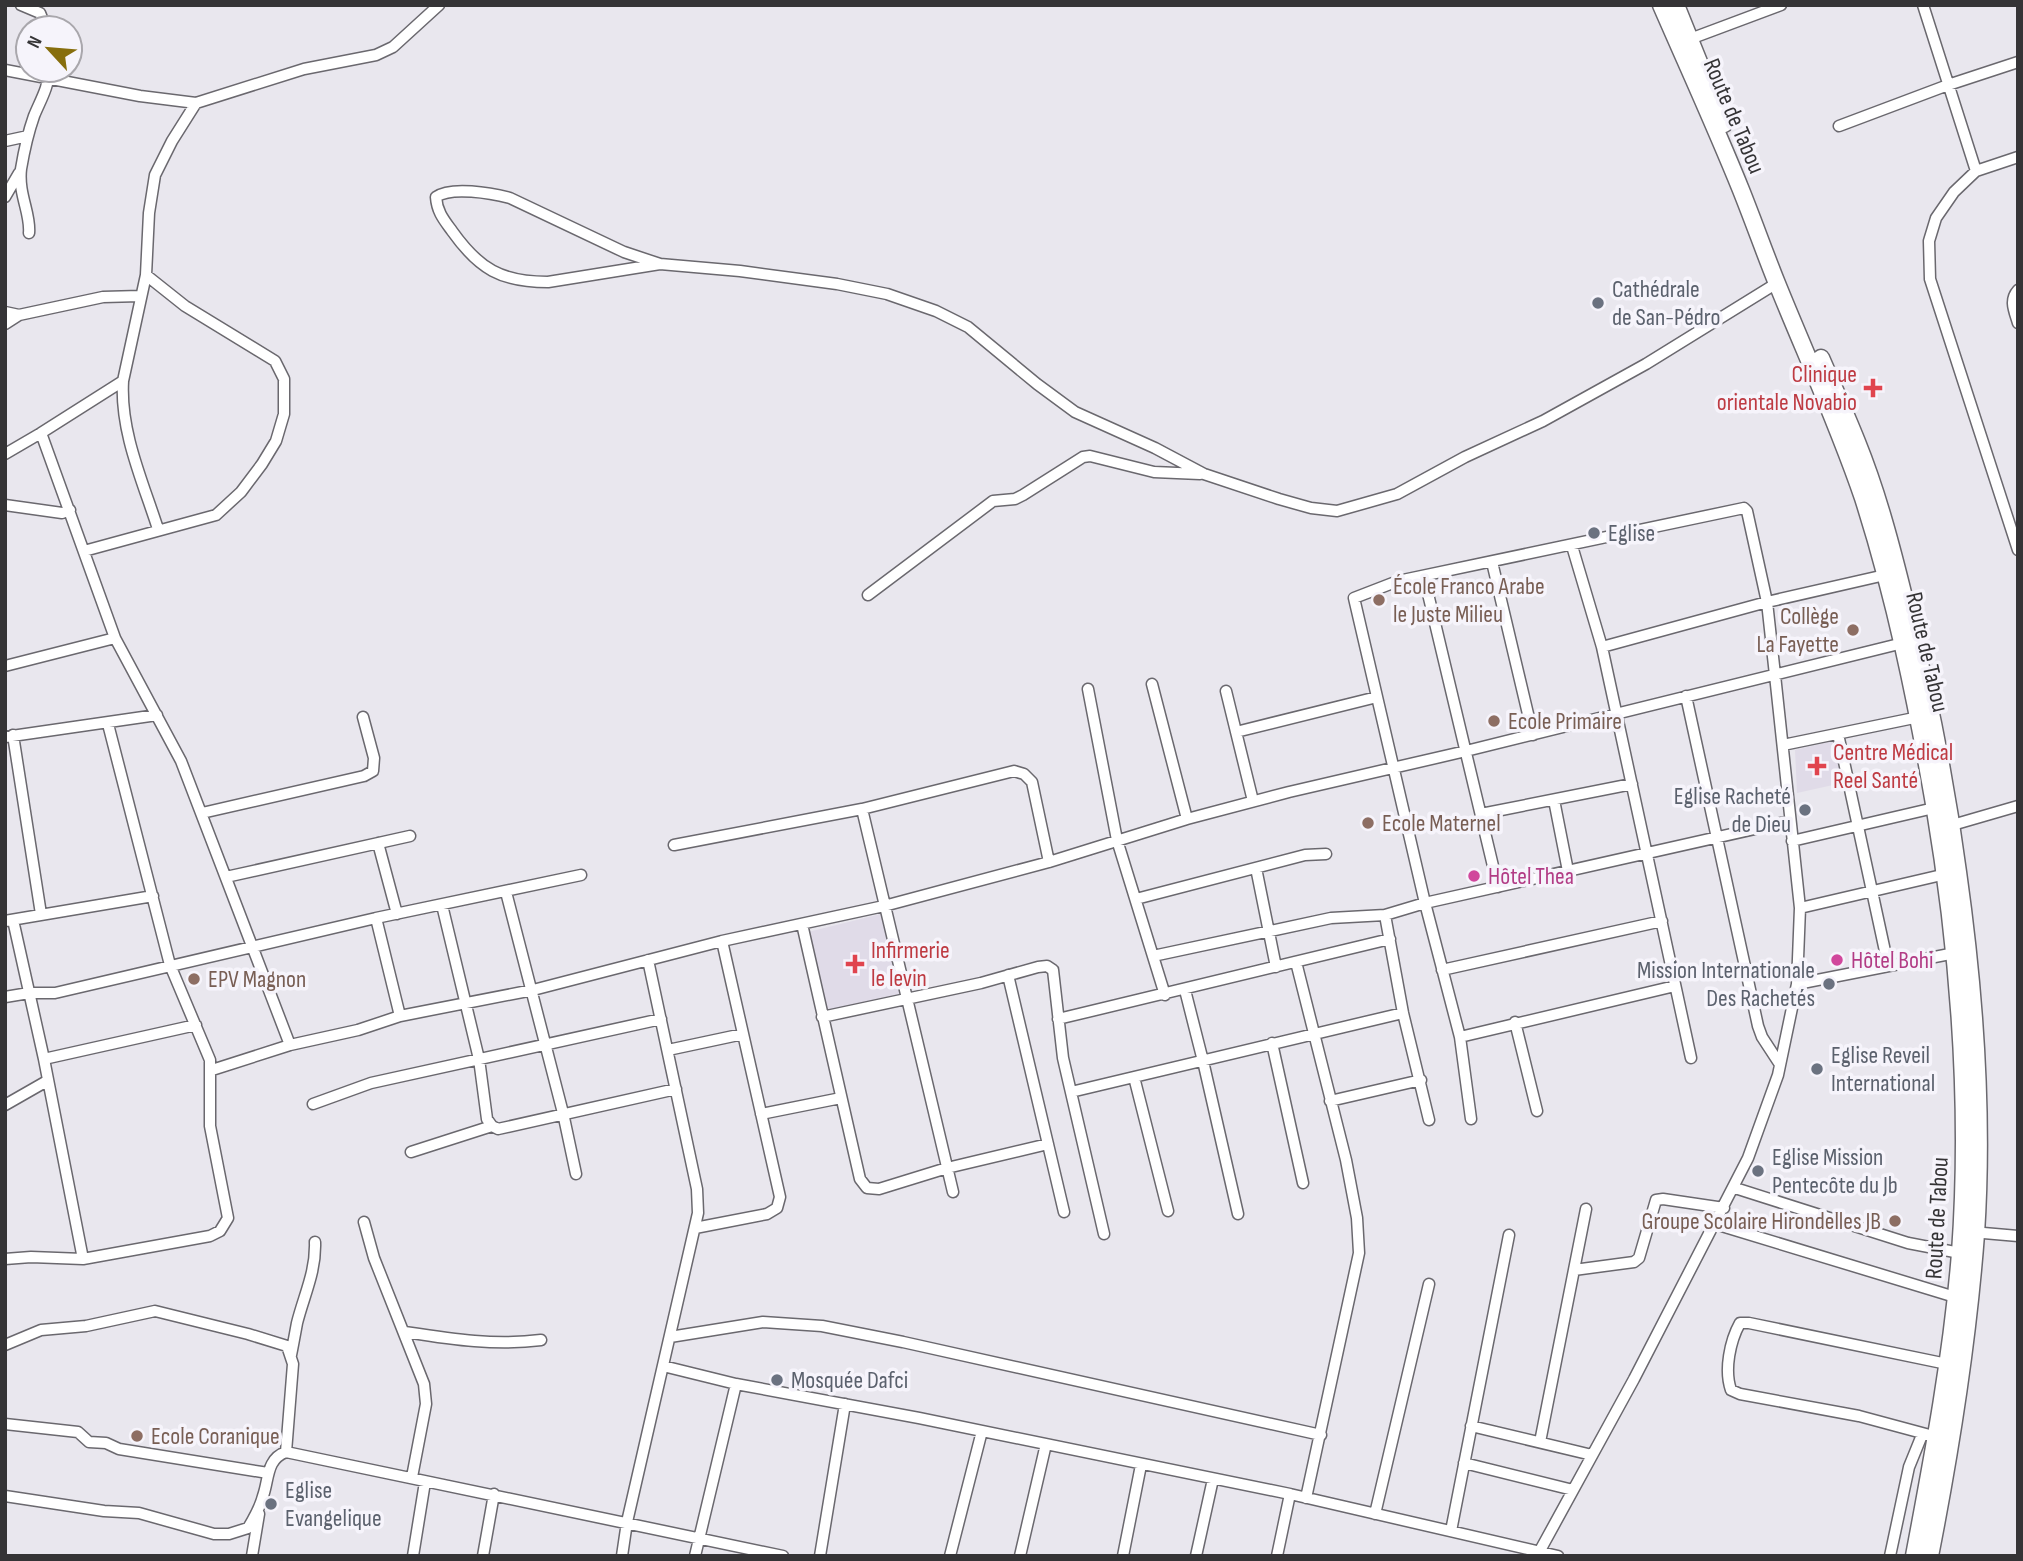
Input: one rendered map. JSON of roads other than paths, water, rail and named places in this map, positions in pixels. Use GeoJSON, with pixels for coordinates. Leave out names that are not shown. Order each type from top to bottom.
{"type":"FeatureCollection","features":[{"type":"Feature","properties":{"kind":"main road","name":"Route de Tabou"},"geometry":{"type":"LineString","coordinates":[[1661,5],[1814,368],[1861,494],[1903,643],[1934,808],[1945,827],[1946,874],[1964,1066],[1968,1232],[1960,1253],[1947,1364],[1929,1436],[1914,1556]]}},
{"type":"Feature","properties":{"kind":"main road","name":"Route de Tabou"},"geometry":{"type":"LineString","coordinates":[[1676,5],[1783,273],[1858,443],[1897,569],[1933,714],[1945,827],[1972,978],[1978,1060],[1953,1437],[1930,1556]]}},
{"type":"Feature","properties":{"kind":"street"},"geometry":{"type":"LineString","coordinates":[[21,5],[40,14]]}},
{"type":"Feature","properties":{"kind":"street"},"geometry":{"type":"LineString","coordinates":[[84,82],[140,96],[196,103],[304,69],[376,55],[393,47],[439,5]]}},
{"type":"Feature","properties":{"kind":"street"},"geometry":{"type":"LineString","coordinates":[[1690,39],[1781,5]]}},
{"type":"Feature","properties":{"kind":"street"},"geometry":{"type":"LineString","coordinates":[[1923,5],[1976,171]]}},
{"type":"Feature","properties":{"kind":"street"},"geometry":{"type":"LineString","coordinates":[[1839,126],[2018,62]]}},
{"type":"Feature","properties":{"kind":"street"},"geometry":{"type":"LineString","coordinates":[[29,233],[30,226],[21,190],[21,170],[28,136],[46,84]]}},
{"type":"Feature","properties":{"kind":"street"},"geometry":{"type":"LineString","coordinates":[[158,529],[126,424],[122,401],[123,381],[146,275],[149,213],[155,174],[196,103]]}},
{"type":"Feature","properties":{"kind":"street"},"geometry":{"type":"LineString","coordinates":[[5,141],[28,136]]}},
{"type":"Feature","properties":{"kind":"street"},"geometry":{"type":"LineString","coordinates":[[2018,157],[1976,171],[1954,192],[1936,218],[1929,241],[1930,279],[2018,550]]}},
{"type":"Feature","properties":{"kind":"street"},"geometry":{"type":"LineString","coordinates":[[5,197],[21,170]]}},
{"type":"Feature","properties":{"kind":"street"},"geometry":{"type":"LineString","coordinates":[[660,264],[548,282],[531,282],[491,272],[467,252],[437,209],[436,197],[444,191],[493,193],[510,198],[624,252],[660,264],[740,271],[837,284],[887,294],[968,327],[1074,412],[1155,448],[1204,474],[1311,508],[1337,511],[1397,494],[1465,457],[1542,421],[1635,370],[1777,283]]}},
{"type":"Feature","properties":{"kind":"street"},"geometry":{"type":"LineString","coordinates":[[84,551],[216,515],[241,492],[262,464],[276,441],[284,414],[284,379],[275,361],[185,306],[146,275]]}},
{"type":"Feature","properties":{"kind":"street"},"geometry":{"type":"LineString","coordinates":[[2018,290],[2013,296],[2012,304],[2018,323]]}},
{"type":"Feature","properties":{"kind":"street"},"geometry":{"type":"LineString","coordinates":[[5,324],[19,315],[103,297],[140,296]]}},
{"type":"Feature","properties":{"kind":"street"},"geometry":{"type":"LineString","coordinates":[[5,312],[19,315]]}},
{"type":"Feature","properties":{"kind":"street"},"geometry":{"type":"LineString","coordinates":[[5,454],[123,381]]}},
{"type":"Feature","properties":{"kind":"street"},"geometry":{"type":"LineString","coordinates":[[41,433],[115,638],[181,761],[290,1045]]}},
{"type":"Feature","properties":{"kind":"street"},"geometry":{"type":"LineString","coordinates":[[868,595],[993,501],[1015,499],[1083,457],[1090,456],[1154,472],[1204,474]]}},
{"type":"Feature","properties":{"kind":"street"},"geometry":{"type":"LineString","coordinates":[[5,506],[62,513],[70,510]]}},
{"type":"Feature","properties":{"kind":"street"},"geometry":{"type":"LineString","coordinates":[[1471,1119],[1460,1037],[1425,903],[1354,598],[1398,581],[1744,509],[1747,511],[1767,603],[1783,745],[1800,908],[1797,984],[1778,1075],[1735,1188],[1538,1554]]}},
{"type":"Feature","properties":{"kind":"street"},"geometry":{"type":"LineString","coordinates":[[1572,546],[1602,647],[1691,1058]]}},
{"type":"Feature","properties":{"kind":"street"},"geometry":{"type":"LineString","coordinates":[[1492,562],[1533,734]]}},
{"type":"Feature","properties":{"kind":"street"},"geometry":{"type":"LineString","coordinates":[[1602,647],[1885,575]]}},
{"type":"Feature","properties":{"kind":"street"},"geometry":{"type":"LineString","coordinates":[[1424,577],[1498,887]]}},
{"type":"Feature","properties":{"kind":"street"},"geometry":{"type":"LineString","coordinates":[[5,666],[115,638]]}},
{"type":"Feature","properties":{"kind":"street"},"geometry":{"type":"LineString","coordinates":[[212,1070],[290,1045],[358,1030],[400,1016],[533,990],[722,941],[884,906],[1048,862],[1186,819],[1393,766],[1466,751],[1903,643]]}},
{"type":"Feature","properties":{"kind":"street"},"geometry":{"type":"LineString","coordinates":[[1152,684],[1186,819]]}},
{"type":"Feature","properties":{"kind":"street"},"geometry":{"type":"LineString","coordinates":[[1088,689],[1117,839],[1165,995]]}},
{"type":"Feature","properties":{"kind":"street"},"geometry":{"type":"LineString","coordinates":[[1226,691],[1253,802]]}},
{"type":"Feature","properties":{"kind":"street"},"geometry":{"type":"LineString","coordinates":[[1686,696],[1758,1026],[1779,1063]]}},
{"type":"Feature","properties":{"kind":"street"},"geometry":{"type":"LineString","coordinates":[[1236,732],[1377,697]]}},
{"type":"Feature","properties":{"kind":"street"},"geometry":{"type":"LineString","coordinates":[[41,914],[9,736],[158,715]]}},
{"type":"Feature","properties":{"kind":"street"},"geometry":{"type":"LineString","coordinates":[[202,813],[364,776],[373,771],[374,758],[363,717]]}},
{"type":"Feature","properties":{"kind":"street"},"geometry":{"type":"LineString","coordinates":[[1783,745],[1919,717]]}},
{"type":"Feature","properties":{"kind":"street"},"geometry":{"type":"LineString","coordinates":[[5,1259],[83,1259],[210,1236],[220,1231],[228,1218],[210,1126],[210,1060],[170,965],[108,724]]}},
{"type":"Feature","properties":{"kind":"street"},"geometry":{"type":"LineString","coordinates":[[1838,734],[1888,965]]}},
{"type":"Feature","properties":{"kind":"street"},"geometry":{"type":"LineString","coordinates":[[674,845],[862,809],[1019,771],[1032,782],[1048,862]]}},
{"type":"Feature","properties":{"kind":"street"},"geometry":{"type":"LineString","coordinates":[[1481,814],[1632,784]]}},
{"type":"Feature","properties":{"kind":"street"},"geometry":{"type":"LineString","coordinates":[[1553,800],[1568,871]]}},
{"type":"Feature","properties":{"kind":"street"},"geometry":{"type":"LineString","coordinates":[[1945,827],[2018,806]]}},
{"type":"Feature","properties":{"kind":"street"},"geometry":{"type":"LineString","coordinates":[[1793,841],[1934,808]]}},
{"type":"Feature","properties":{"kind":"street"},"geometry":{"type":"LineString","coordinates":[[862,809],[953,1192]]}},
{"type":"Feature","properties":{"kind":"street"},"geometry":{"type":"LineString","coordinates":[[1153,956],[1331,918],[1385,915],[1425,903],[1790,821]]}},
{"type":"Feature","properties":{"kind":"street"},"geometry":{"type":"LineString","coordinates":[[226,877],[410,836]]}},
{"type":"Feature","properties":{"kind":"street"},"geometry":{"type":"LineString","coordinates":[[378,843],[397,914]]}},
{"type":"Feature","properties":{"kind":"street"},"geometry":{"type":"LineString","coordinates":[[1136,899],[1312,854],[1326,854]]}},
{"type":"Feature","properties":{"kind":"street"},"geometry":{"type":"LineString","coordinates":[[1256,868],[1276,967]]}},
{"type":"Feature","properties":{"kind":"street"},"geometry":{"type":"LineString","coordinates":[[1800,908],[1946,874]]}},
{"type":"Feature","properties":{"kind":"street"},"geometry":{"type":"LineString","coordinates":[[5,997],[55,993],[376,918],[581,875]]}},
{"type":"Feature","properties":{"kind":"street"},"geometry":{"type":"LineString","coordinates":[[506,892],[564,1113],[576,1174]]}},
{"type":"Feature","properties":{"kind":"street"},"geometry":{"type":"LineString","coordinates":[[83,1259],[44,1059],[9,920],[153,896]]}},
{"type":"Feature","properties":{"kind":"street"},"geometry":{"type":"LineString","coordinates":[[442,905],[479,1059],[488,1119],[492,1126],[498,1129],[676,1089]]}},
{"type":"Feature","properties":{"kind":"street"},"geometry":{"type":"LineString","coordinates":[[1385,915],[1403,1013],[1430,1120]]}},
{"type":"Feature","properties":{"kind":"street"},"geometry":{"type":"LineString","coordinates":[[376,918],[400,1016]]}},
{"type":"Feature","properties":{"kind":"street"},"geometry":{"type":"LineString","coordinates":[[1442,970],[1662,921]]}},
{"type":"Feature","properties":{"kind":"street"},"geometry":{"type":"LineString","coordinates":[[802,924],[860,1179],[867,1188],[879,1189],[947,1168],[1048,1144]]}},
{"type":"Feature","properties":{"kind":"street"},"geometry":{"type":"LineString","coordinates":[[1058,1019],[1390,939]]}},
{"type":"Feature","properties":{"kind":"street"},"geometry":{"type":"LineString","coordinates":[[695,1228],[767,1213],[777,1208],[780,1197],[722,941]]}},
{"type":"Feature","properties":{"kind":"street"},"geometry":{"type":"LineString","coordinates":[[1797,984],[1955,953]]}},
{"type":"Feature","properties":{"kind":"street"},"geometry":{"type":"LineString","coordinates":[[622,1556],[627,1522],[698,1213],[697,1189],[648,960]]}},
{"type":"Feature","properties":{"kind":"street"},"geometry":{"type":"LineString","coordinates":[[1296,962],[1346,1160],[1357,1218],[1359,1253],[1306,1498]]}},
{"type":"Feature","properties":{"kind":"street"},"geometry":{"type":"LineString","coordinates":[[822,1017],[1047,966],[1053,970],[1063,1058],[1104,1234]]}},
{"type":"Feature","properties":{"kind":"street"},"geometry":{"type":"LineString","coordinates":[[1008,975],[1064,1212]]}},
{"type":"Feature","properties":{"kind":"street"},"geometry":{"type":"LineString","coordinates":[[1460,1037],[1675,986]]}},
{"type":"Feature","properties":{"kind":"street"},"geometry":{"type":"LineString","coordinates":[[1185,990],[1238,1214]]}},
{"type":"Feature","properties":{"kind":"street"},"geometry":{"type":"LineString","coordinates":[[1071,1092],[1403,1013]]}},
{"type":"Feature","properties":{"kind":"street"},"geometry":{"type":"LineString","coordinates":[[313,1104],[358,1086],[662,1019]]}},
{"type":"Feature","properties":{"kind":"street"},"geometry":{"type":"LineString","coordinates":[[1515,1022],[1536,1111]]}},
{"type":"Feature","properties":{"kind":"street"},"geometry":{"type":"LineString","coordinates":[[44,1059],[196,1025]]}},
{"type":"Feature","properties":{"kind":"street"},"geometry":{"type":"LineString","coordinates":[[668,1050],[743,1034]]}},
{"type":"Feature","properties":{"kind":"street"},"geometry":{"type":"LineString","coordinates":[[1272,1043],[1303,1183]]}},
{"type":"Feature","properties":{"kind":"street"},"geometry":{"type":"LineString","coordinates":[[1133,1077],[1168,1211]]}},
{"type":"Feature","properties":{"kind":"street"},"geometry":{"type":"LineString","coordinates":[[1330,1101],[1421,1080]]}},
{"type":"Feature","properties":{"kind":"street"},"geometry":{"type":"LineString","coordinates":[[5,1105],[47,1081]]}},
{"type":"Feature","properties":{"kind":"street"},"geometry":{"type":"LineString","coordinates":[[761,1114],[841,1098]]}},
{"type":"Feature","properties":{"kind":"street"},"geometry":{"type":"LineString","coordinates":[[411,1152],[492,1126]]}},
{"type":"Feature","properties":{"kind":"street"},"geometry":{"type":"LineString","coordinates":[[1735,1188],[1908,1243],[1960,1253]]}},
{"type":"Feature","properties":{"kind":"street"},"geometry":{"type":"LineString","coordinates":[[1574,1270],[1634,1262],[1639,1258],[1656,1200],[1724,1208]]}},
{"type":"Feature","properties":{"kind":"street"},"geometry":{"type":"LineString","coordinates":[[1540,1442],[1586,1209]]}},
{"type":"Feature","properties":{"kind":"street"},"geometry":{"type":"LineString","coordinates":[[364,1222],[374,1258],[424,1384],[426,1404],[412,1477]]}},
{"type":"Feature","properties":{"kind":"street"},"geometry":{"type":"LineString","coordinates":[[1715,1224],[1955,1297]]}},
{"type":"Feature","properties":{"kind":"street"},"geometry":{"type":"LineString","coordinates":[[1968,1232],[2018,1237]]}},
{"type":"Feature","properties":{"kind":"street"},"geometry":{"type":"LineString","coordinates":[[1451,1531],[1509,1235]]}},
{"type":"Feature","properties":{"kind":"street"},"geometry":{"type":"LineString","coordinates":[[291,1356],[316,1259],[315,1242]]}},
{"type":"Feature","properties":{"kind":"street"},"geometry":{"type":"LineString","coordinates":[[1375,1514],[1429,1284]]}},
{"type":"Feature","properties":{"kind":"street"},"geometry":{"type":"LineString","coordinates":[[5,1345],[41,1330],[86,1326],[155,1311],[287,1346],[293,1364],[286,1452]]}},
{"type":"Feature","properties":{"kind":"street"},"geometry":{"type":"LineString","coordinates":[[670,1337],[763,1322],[822,1326],[1321,1435]]}},
{"type":"Feature","properties":{"kind":"street"},"geometry":{"type":"LineString","coordinates":[[1890,1556],[1909,1467],[1929,1436],[1859,1416],[1740,1394],[1731,1390],[1726,1378],[1734,1334],[1740,1323],[1749,1322],[1947,1364]]}},
{"type":"Feature","properties":{"kind":"street"},"geometry":{"type":"LineString","coordinates":[[405,1332],[475,1342],[512,1344],[541,1340]]}},
{"type":"Feature","properties":{"kind":"street"},"geometry":{"type":"LineString","coordinates":[[663,1366],[736,1384],[1290,1494],[1538,1554],[1558,1556]]}},
{"type":"Feature","properties":{"kind":"street"},"geometry":{"type":"LineString","coordinates":[[695,1556],[736,1384]]}},
{"type":"Feature","properties":{"kind":"street"},"geometry":{"type":"LineString","coordinates":[[820,1556],[845,1404]]}},
{"type":"Feature","properties":{"kind":"street"},"geometry":{"type":"LineString","coordinates":[[5,1424],[78,1432],[89,1442],[106,1443],[119,1449],[268,1473]]}},
{"type":"Feature","properties":{"kind":"street"},"geometry":{"type":"LineString","coordinates":[[1471,1426],[1592,1455]]}},
{"type":"Feature","properties":{"kind":"street"},"geometry":{"type":"LineString","coordinates":[[950,1556],[982,1431]]}},
{"type":"Feature","properties":{"kind":"street"},"geometry":{"type":"LineString","coordinates":[[1020,1556],[1046,1444]]}},
{"type":"Feature","properties":{"kind":"street"},"geometry":{"type":"LineString","coordinates":[[252,1556],[268,1473],[279,1455],[286,1452],[783,1556]]}},
{"type":"Feature","properties":{"kind":"street"},"geometry":{"type":"LineString","coordinates":[[1464,1463],[1573,1490]]}},
{"type":"Feature","properties":{"kind":"street"},"geometry":{"type":"LineString","coordinates":[[1123,1556],[1141,1465]]}},
{"type":"Feature","properties":{"kind":"street"},"geometry":{"type":"LineString","coordinates":[[1196,1556],[1213,1479]]}},
{"type":"Feature","properties":{"kind":"street"},"geometry":{"type":"LineString","coordinates":[[413,1556],[425,1482]]}},
{"type":"Feature","properties":{"kind":"street"},"geometry":{"type":"LineString","coordinates":[[484,1556],[494,1494]]}},
{"type":"Feature","properties":{"kind":"street"},"geometry":{"type":"LineString","coordinates":[[1277,1556],[1290,1494]]}},
{"type":"Feature","properties":{"kind":"street"},"geometry":{"type":"LineString","coordinates":[[5,1496],[104,1511],[123,1510],[214,1534],[238,1532],[248,1528],[260,1506]]}},
{"type":"Feature","properties":{"kind":"place","name":"Cathédrale de San-Pédro"},"geometry":{"type":"Point","coordinates":[1598,303]}},
{"type":"Feature","properties":{"kind":"place","name":"Clinique orientale Novabio"},"geometry":{"type":"Point","coordinates":[1873,388]}},
{"type":"Feature","properties":{"kind":"place","name":"Eglise"},"geometry":{"type":"Point","coordinates":[1594,533]}},
{"type":"Feature","properties":{"kind":"place","name":"École Franco Arabe le Juste Milieu"},"geometry":{"type":"Point","coordinates":[1379,600]}},
{"type":"Feature","properties":{"kind":"place","name":"Collège La Fayette"},"geometry":{"type":"Point","coordinates":[1853,630]}},
{"type":"Feature","properties":{"kind":"place","name":"Ecole Primaire"},"geometry":{"type":"Point","coordinates":[1494,721]}},
{"type":"Feature","properties":{"kind":"place","name":"Centre Médical Reel Santé"},"geometry":{"type":"Point","coordinates":[1817,766]}},
{"type":"Feature","properties":{"kind":"place","name":"Eglise Racheté de Dieu"},"geometry":{"type":"Point","coordinates":[1805,810]}},
{"type":"Feature","properties":{"kind":"place","name":"Ecole Maternel"},"geometry":{"type":"Point","coordinates":[1368,823]}},
{"type":"Feature","properties":{"kind":"place","name":"Hôtel Thea"},"geometry":{"type":"Point","coordinates":[1474,876]}},
{"type":"Feature","properties":{"kind":"place","name":"Hôtel Bohi"},"geometry":{"type":"Point","coordinates":[1837,960]}},
{"type":"Feature","properties":{"kind":"place","name":"Infirmerie le levin"},"geometry":{"type":"Point","coordinates":[855,964]}},
{"type":"Feature","properties":{"kind":"place","name":"EPV Magnon"},"geometry":{"type":"Point","coordinates":[194,979]}},
{"type":"Feature","properties":{"kind":"place","name":"Mission Internationale Des Rachetés"},"geometry":{"type":"Point","coordinates":[1829,984]}},
{"type":"Feature","properties":{"kind":"place","name":"Eglise Reveil International"},"geometry":{"type":"Point","coordinates":[1817,1069]}},
{"type":"Feature","properties":{"kind":"place","name":"Eglise Mission Pentecôte du Jb"},"geometry":{"type":"Point","coordinates":[1758,1171]}},
{"type":"Feature","properties":{"kind":"place","name":"Groupe Scolaire Hirondelles JB"},"geometry":{"type":"Point","coordinates":[1895,1221]}},
{"type":"Feature","properties":{"kind":"place","name":"Mosquée Dafci"},"geometry":{"type":"Point","coordinates":[777,1380]}},
{"type":"Feature","properties":{"kind":"place","name":"Ecole Coranique"},"geometry":{"type":"Point","coordinates":[137,1436]}},
{"type":"Feature","properties":{"kind":"place","name":"Eglise Evangelique"},"geometry":{"type":"Point","coordinates":[271,1504]}}]}
